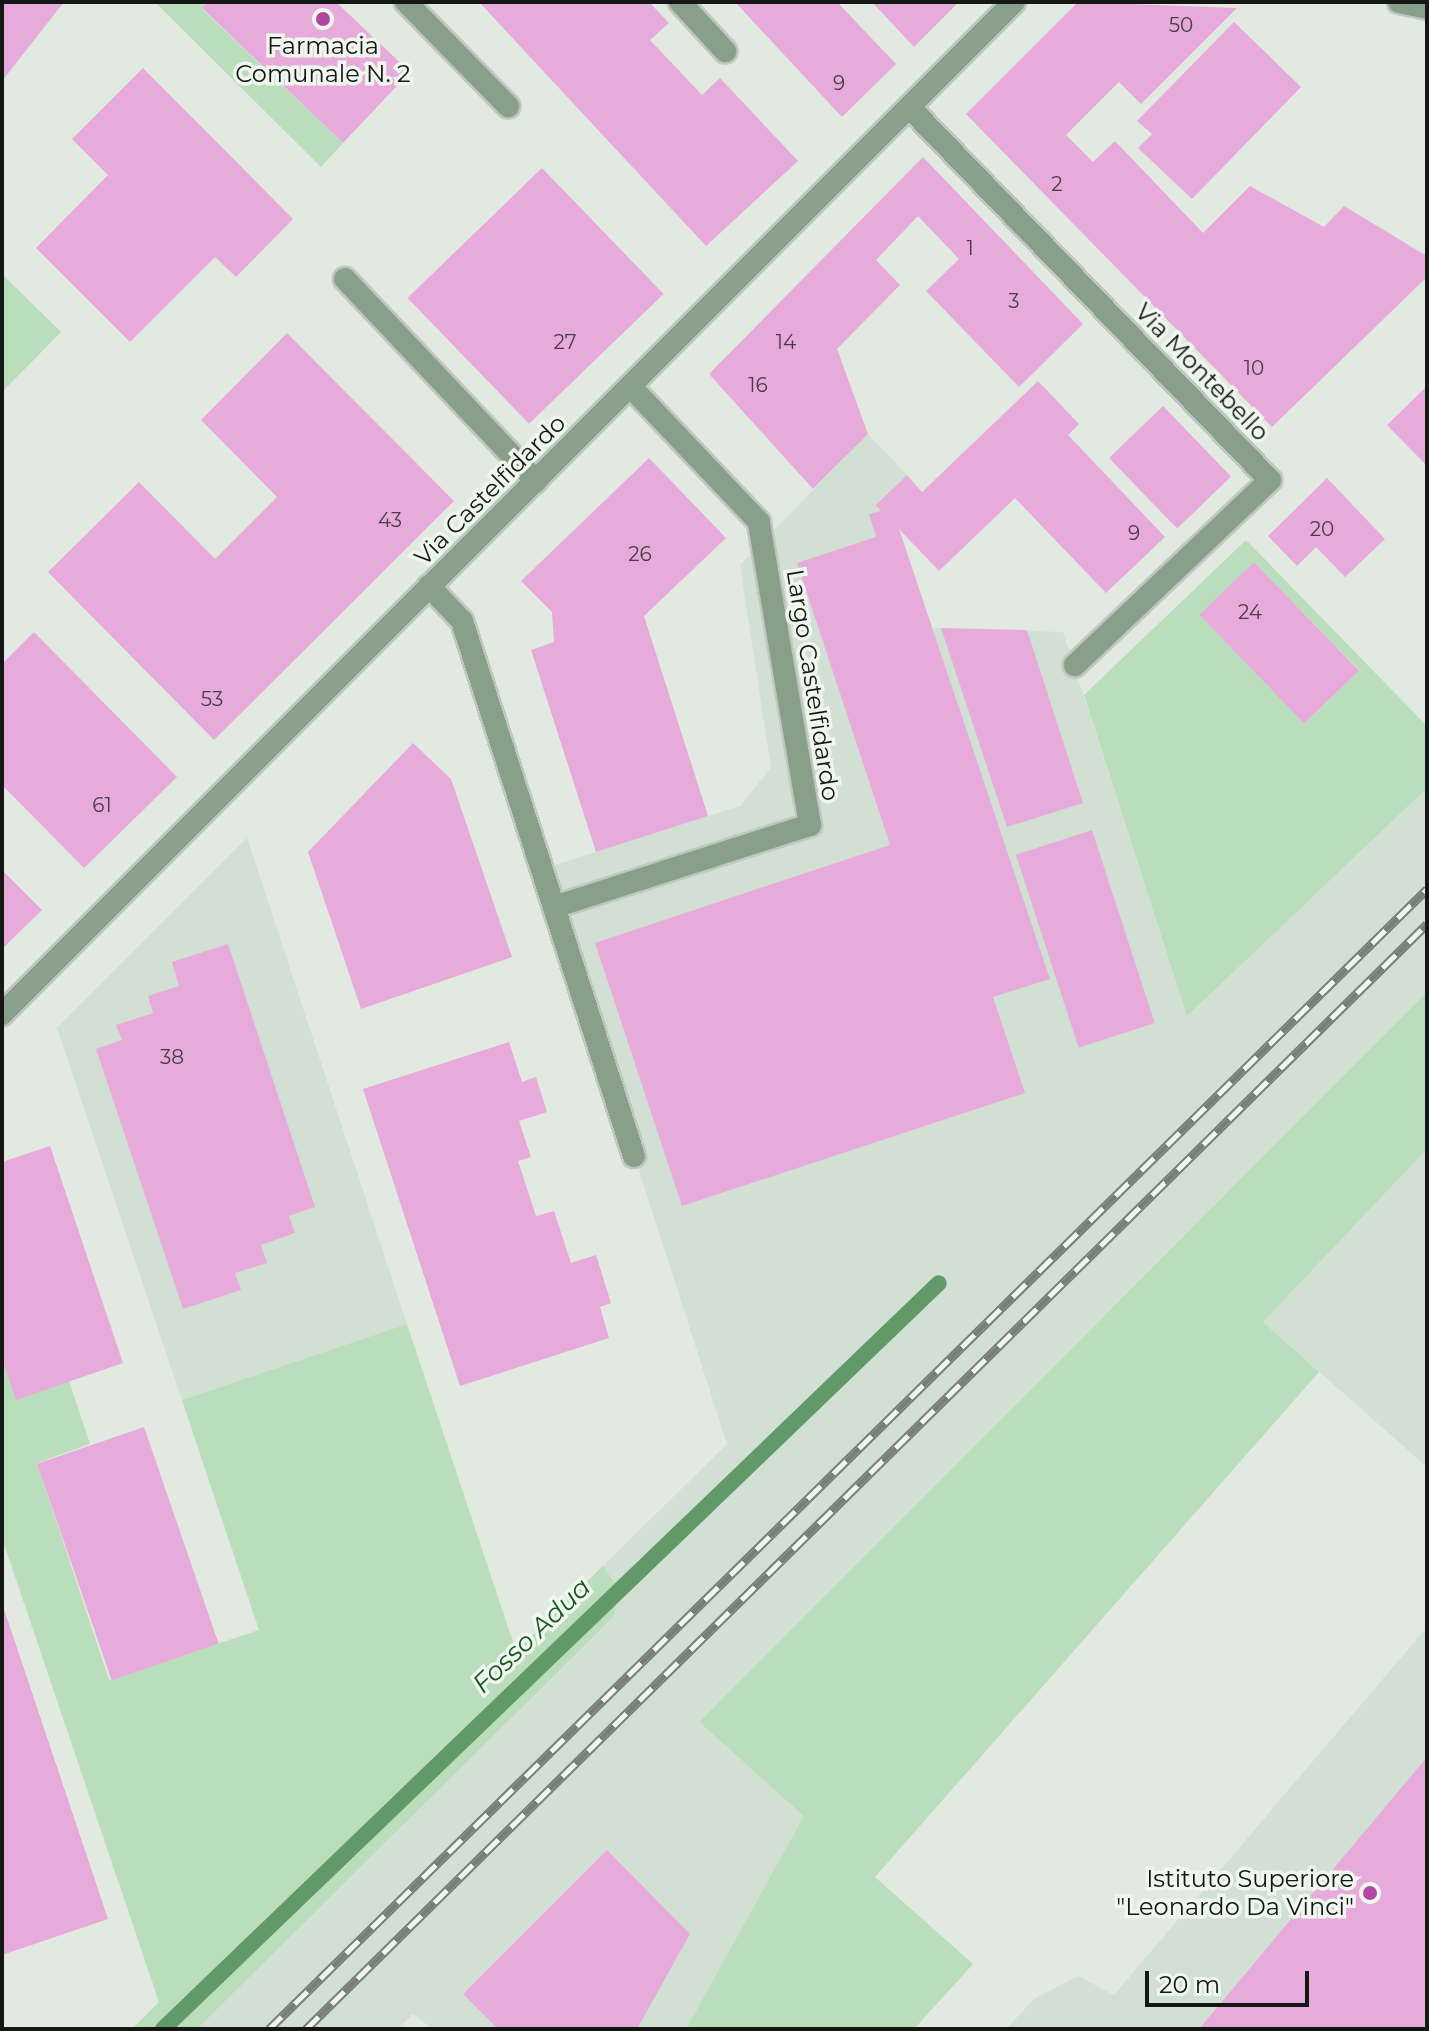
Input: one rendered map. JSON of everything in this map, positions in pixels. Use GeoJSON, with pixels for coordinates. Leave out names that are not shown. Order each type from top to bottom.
{"type":"FeatureCollection","features":[{"type":"Feature","properties":{"kind":"street"},"geometry":{"type":"LineString","coordinates":[[406,2],[508,106]]}},
{"type":"Feature","properties":{"kind":"street"},"geometry":{"type":"LineString","coordinates":[[680,2],[725,51]]}},
{"type":"Feature","properties":{"kind":"street","name":"Via Castelfidardo"},"geometry":{"type":"LineString","coordinates":[[2,1014],[1014,2]]}},
{"type":"Feature","properties":{"kind":"street"},"geometry":{"type":"LineString","coordinates":[[1399,2],[1427,8]]}},
{"type":"Feature","properties":{"kind":"street","name":"Via Montebello"},"geometry":{"type":"LineString","coordinates":[[909,107],[1270,480],[1075,665]]}},
{"type":"Feature","properties":{"kind":"street"},"geometry":{"type":"LineString","coordinates":[[345,279],[536,481]]}},
{"type":"Feature","properties":{"kind":"street","name":"Largo Castelfidardo"},"geometry":{"type":"LineString","coordinates":[[554,907],[810,825],[759,522],[630,386]]}},
{"type":"Feature","properties":{"kind":"street"},"geometry":{"type":"LineString","coordinates":[[429,586],[462,621],[634,1156]]}},
{"type":"Feature","properties":{"kind":"shaded area"},"geometry":{"type":"Polygon","coordinates":[[[868,434],[907,475],[876,505],[899,529],[932,628],[1063,632],[1187,1015],[1427,788],[1427,992],[699,1722],[805,1816],[686,2029],[432,2029],[413,2014],[397,2029],[132,2029],[727,1444],[542,869],[740,806],[771,768],[740,565],[868,434]]]}},
{"type":"Feature","properties":{"kind":"shaded area"},"geometry":{"type":"Polygon","coordinates":[[[247,838],[407,1324],[182,1400],[57,1028],[247,838]]]}},
{"type":"Feature","properties":{"kind":"shaded area"},"geometry":{"type":"Polygon","coordinates":[[[1427,1149],[1427,1467],[1263,1322],[1427,1149]]]}},
{"type":"Feature","properties":{"kind":"shaded area"},"geometry":{"type":"Polygon","coordinates":[[[1427,1627],[1427,2029],[1006,2029],[1034,1999],[1078,1976],[1114,1995],[1427,1627]]]}},
{"type":"Feature","properties":{"kind":"green space"},"geometry":{"type":"Polygon","coordinates":[[[155,2],[208,2],[202,9],[343,143],[321,167],[155,2]]]}},
{"type":"Feature","properties":{"kind":"green space"},"geometry":{"type":"Polygon","coordinates":[[[2,274],[61,332],[2,392],[2,274]]]}},
{"type":"Feature","properties":{"kind":"green space"},"geometry":{"type":"Polygon","coordinates":[[[1246,540],[1427,726],[1427,788],[1187,1016],[1084,695],[1246,540]],[[1254,562],[1200,615],[1305,723],[1359,670],[1254,562]]]}},
{"type":"Feature","properties":{"kind":"green space"},"geometry":{"type":"Polygon","coordinates":[[[1427,992],[1427,1149],[1263,1322],[1319,1372],[875,1877],[973,1964],[914,2029],[686,2029],[804,1816],[699,1722],[1427,992]]]}},
{"type":"Feature","properties":{"kind":"green space"},"geometry":{"type":"Polygon","coordinates":[[[407,1324],[516,1651],[603,1566],[618,1588],[614,1616],[197,2029],[132,2029],[159,2002],[2,1538],[2,1359],[69,1381],[90,1444],[37,1463],[109,1680],[259,1630],[182,1400],[407,1324]]]}},
{"type":"Feature","properties":{"kind":"building"},"geometry":{"type":"Polygon","coordinates":[[[2,2],[64,2],[2,81],[2,2]]]}},
{"type":"Feature","properties":{"kind":"building"},"geometry":{"type":"Polygon","coordinates":[[[208,2],[336,2],[410,72],[343,143],[202,8],[208,2]]]}},
{"type":"Feature","properties":{"kind":"building"},"geometry":{"type":"Polygon","coordinates":[[[479,2],[649,2],[669,23],[650,40],[702,95],[720,78],[798,161],[706,246],[479,2]]]}},
{"type":"Feature","properties":{"kind":"building"},"geometry":{"type":"Polygon","coordinates":[[[735,2],[837,2],[896,64],[842,117],[735,2]]]}},
{"type":"Feature","properties":{"kind":"building"},"geometry":{"type":"Polygon","coordinates":[[[872,2],[959,2],[914,47],[872,2]]]}},
{"type":"Feature","properties":{"kind":"building"},"geometry":{"type":"Polygon","coordinates":[[[1078,2],[1237,8],[1141,104],[1119,82],[1066,135],[1093,162],[1115,141],[1203,233],[1250,186],[1324,227],[1344,206],[1425,255],[1427,277],[1272,427],[966,114],[1078,2]]]}},
{"type":"Feature","properties":{"kind":"building"},"geometry":{"type":"Polygon","coordinates":[[[1234,22],[1301,87],[1192,199],[1138,148],[1152,134],[1137,121],[1234,22]]]}},
{"type":"Feature","properties":{"kind":"building"},"geometry":{"type":"Polygon","coordinates":[[[143,68],[293,219],[236,277],[215,257],[130,342],[36,248],[108,175],[72,139],[143,68]]]}},
{"type":"Feature","properties":{"kind":"building"},"geometry":{"type":"Polygon","coordinates":[[[923,157],[1083,324],[1019,387],[926,291],[959,259],[918,216],[876,260],[900,285],[837,349],[868,434],[813,489],[709,374],[923,157]]]}},
{"type":"Feature","properties":{"kind":"building"},"geometry":{"type":"Polygon","coordinates":[[[542,168],[664,294],[529,424],[407,298],[542,168]]]}},
{"type":"Feature","properties":{"kind":"building"},"geometry":{"type":"Polygon","coordinates":[[[287,333],[454,501],[214,740],[48,572],[139,482],[215,559],[277,497],[201,420],[287,333]]]}},
{"type":"Feature","properties":{"kind":"building"},"geometry":{"type":"Polygon","coordinates":[[[1038,381],[1079,424],[1068,435],[1165,537],[1106,593],[1015,498],[939,571],[899,529],[1050,979],[993,997],[1025,1093],[682,1206],[595,943],[890,845],[797,563],[876,537],[869,514],[881,511],[876,505],[907,475],[922,492],[1038,381]]]}},
{"type":"Feature","properties":{"kind":"building"},"geometry":{"type":"Polygon","coordinates":[[[1427,386],[1427,466],[1387,425],[1427,386]]]}},
{"type":"Feature","properties":{"kind":"building"},"geometry":{"type":"Polygon","coordinates":[[[1163,406],[1231,476],[1177,529],[1109,458],[1163,406]]]}},
{"type":"Feature","properties":{"kind":"building"},"geometry":{"type":"Polygon","coordinates":[[[649,458],[726,538],[644,616],[708,816],[596,852],[531,650],[554,642],[552,612],[521,581],[649,458]]]}},
{"type":"Feature","properties":{"kind":"building"},"geometry":{"type":"Polygon","coordinates":[[[1327,478],[1385,539],[1345,577],[1316,547],[1297,566],[1268,536],[1327,478]]]}},
{"type":"Feature","properties":{"kind":"building"},"geometry":{"type":"Polygon","coordinates":[[[1254,562],[1359,671],[1304,723],[1199,615],[1254,562]]]}},
{"type":"Feature","properties":{"kind":"building"},"geometry":{"type":"Polygon","coordinates":[[[941,628],[1027,630],[1083,803],[1007,827],[941,628]]]}},
{"type":"Feature","properties":{"kind":"building"},"geometry":{"type":"Polygon","coordinates":[[[34,632],[177,777],[84,868],[2,785],[2,664],[34,632]]]}},
{"type":"Feature","properties":{"kind":"building"},"geometry":{"type":"Polygon","coordinates":[[[413,743],[451,779],[512,957],[361,1009],[308,852],[413,743]]]}},
{"type":"Feature","properties":{"kind":"building"},"geometry":{"type":"Polygon","coordinates":[[[1092,830],[1155,1023],[1079,1048],[1016,855],[1092,830]]]}},
{"type":"Feature","properties":{"kind":"building"},"geometry":{"type":"Polygon","coordinates":[[[2,870],[42,910],[2,949],[2,870]]]}},
{"type":"Feature","properties":{"kind":"building"},"geometry":{"type":"Polygon","coordinates":[[[228,944],[315,1207],[289,1216],[295,1233],[261,1245],[267,1263],[235,1273],[241,1290],[183,1309],[96,1049],[122,1040],[116,1025],[153,1013],[148,996],[179,986],[172,962],[228,944]]]}},
{"type":"Feature","properties":{"kind":"building"},"geometry":{"type":"Polygon","coordinates":[[[509,1042],[522,1082],[536,1077],[547,1112],[519,1121],[531,1157],[518,1161],[536,1216],[554,1211],[571,1263],[596,1255],[611,1303],[600,1307],[609,1338],[460,1386],[363,1089],[509,1042]]]}},
{"type":"Feature","properties":{"kind":"building"},"geometry":{"type":"Polygon","coordinates":[[[50,1146],[123,1363],[16,1400],[2,1359],[2,1162],[50,1146]]]}},
{"type":"Feature","properties":{"kind":"building"},"geometry":{"type":"Polygon","coordinates":[[[144,1427],[219,1644],[112,1680],[37,1464],[144,1427]]]}},
{"type":"Feature","properties":{"kind":"building"},"geometry":{"type":"Polygon","coordinates":[[[2,1603],[108,1919],[2,1955],[2,1603]]]}},
{"type":"Feature","properties":{"kind":"building","name":"Istituto Superiore \"Leonardo Da Vinci\""},"geometry":{"type":"Polygon","coordinates":[[[1427,1757],[1427,2029],[1199,2029],[1427,1757]]]}},
{"type":"Feature","properties":{"kind":"building"},"geometry":{"type":"Polygon","coordinates":[[[607,1850],[690,1934],[637,2029],[498,2029],[463,1994],[607,1850]]]}},
{"type":"Feature","properties":{"kind":"waterway","name":"Fosso Adua"},"geometry":{"type":"LineString","coordinates":[[163,2029],[939,1283]]}},
{"type":"Feature","properties":{"kind":"railway"},"geometry":{"type":"LineString","coordinates":[[269,2029],[1427,889]]}},
{"type":"Feature","properties":{"kind":"railway"},"geometry":{"type":"LineString","coordinates":[[306,2029],[1427,924]]}},
{"type":"Feature","properties":{"kind":"place","name":"Farmacia Comunale N. 2"},"geometry":{"type":"Point","coordinates":[323,19]}},
{"type":"Feature","properties":{"kind":"place","name":"Istituto Superiore \"Leonardo Da Vinci\""},"geometry":{"type":"Point","coordinates":[1370,1893]}}]}
